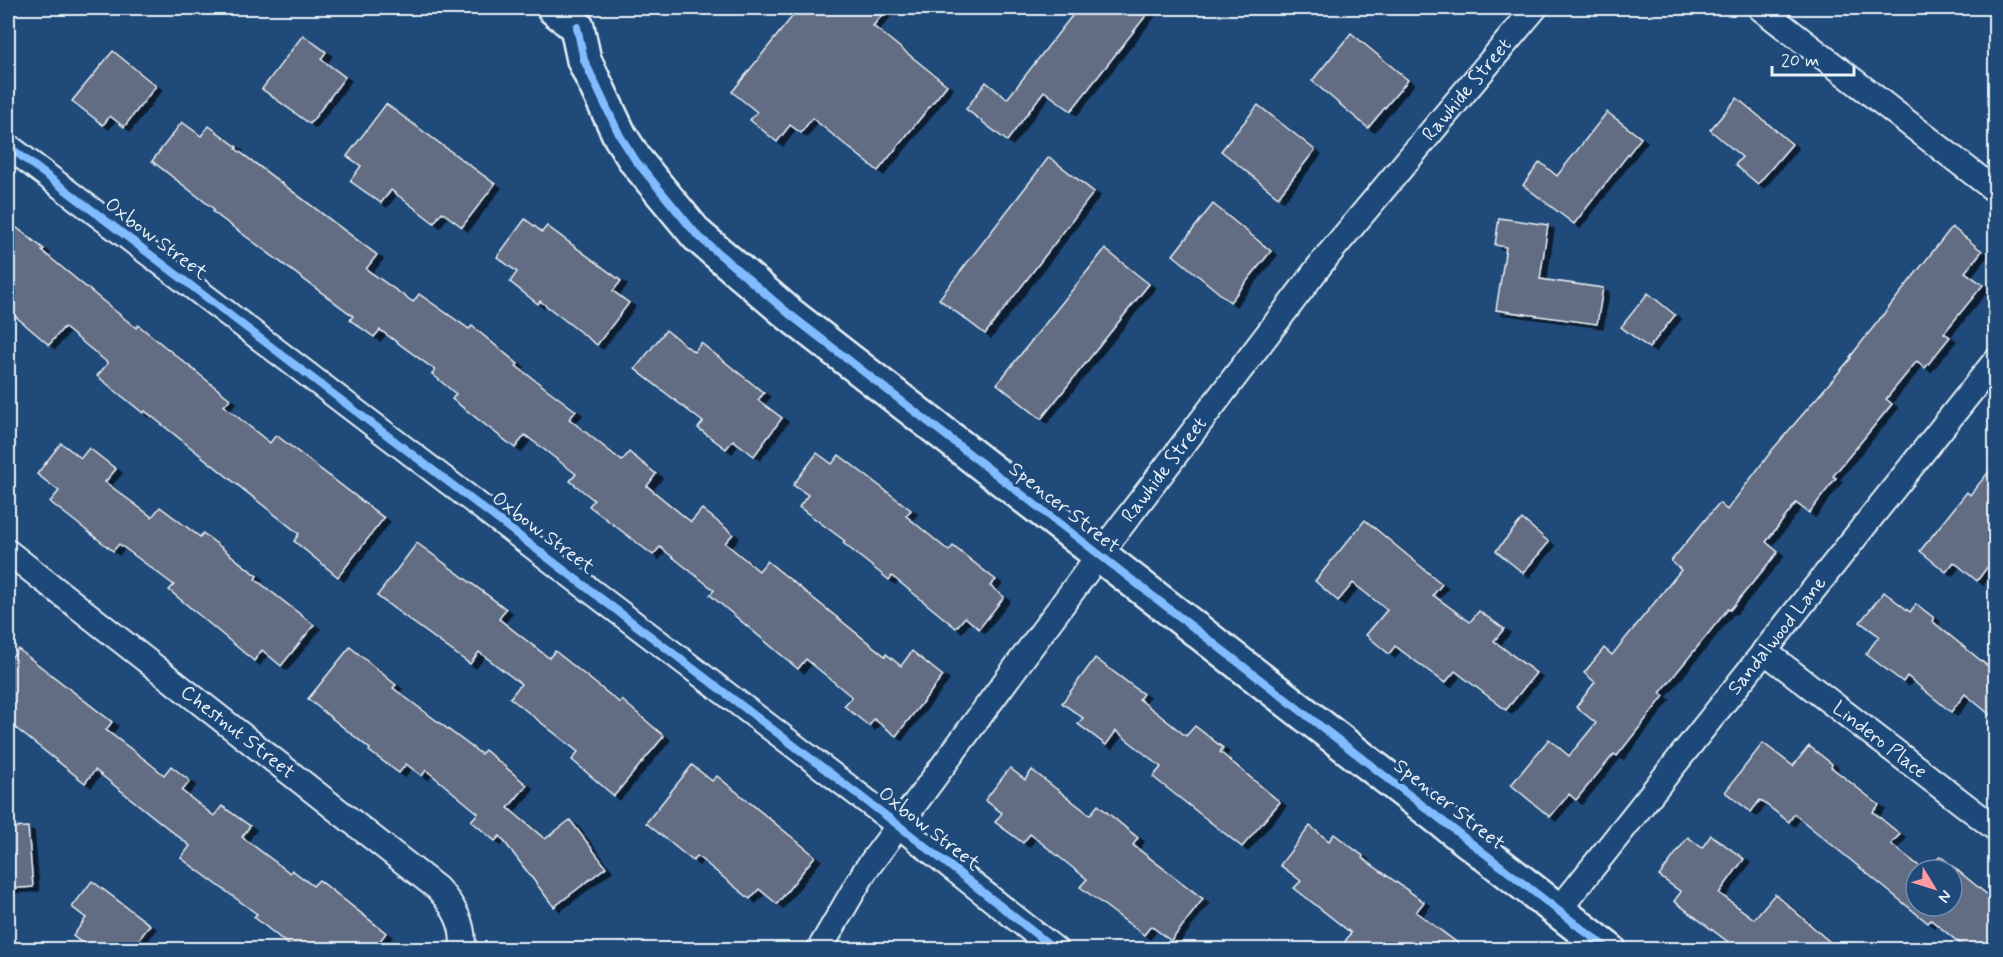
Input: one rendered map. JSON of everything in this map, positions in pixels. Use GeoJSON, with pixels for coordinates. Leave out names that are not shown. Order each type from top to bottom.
{"type":"FeatureCollection","features":[{"type":"Feature","properties":{"kind":"street","name":"Rawhide Street"},"geometry":{"type":"LineString","coordinates":[[819,950],[865,871],[1099,555],[1324,260],[1535,8]]}},
{"type":"Feature","properties":{"kind":"street"},"geometry":{"type":"LineString","coordinates":[[1760,8],[1995,191]]}},
{"type":"Feature","properties":{"kind":"street","name":"Spencer Street"},"geometry":{"type":"LineString","coordinates":[[572,14],[584,60],[620,136],[636,161],[697,236],[788,313],[1609,950]]}},
{"type":"Feature","properties":{"kind":"street","name":"Oxbow Street"},"geometry":{"type":"LineString","coordinates":[[8,146],[898,825],[1056,950]]}},
{"type":"Feature","properties":{"kind":"street","name":"Sandalwood Lane"},"geometry":{"type":"LineString","coordinates":[[1558,910],[1995,360]]}},
{"type":"Feature","properties":{"kind":"street","name":"Chestnut Street"},"geometry":{"type":"LineString","coordinates":[[8,552],[437,888],[453,905],[463,932],[462,950]]}},
{"type":"Feature","properties":{"kind":"street","name":"Lindero Place"},"geometry":{"type":"LineString","coordinates":[[1764,651],[1995,829]]}},
{"type":"Feature","properties":{"kind":"building"},"geometry":{"type":"Polygon","coordinates":[[[799,8],[888,8],[873,26],[947,85],[878,171],[812,118],[801,133],[790,125],[777,142],[750,120],[757,112],[732,92],[799,8]]]}},
{"type":"Feature","properties":{"kind":"building"},"geometry":{"type":"Polygon","coordinates":[[[1078,8],[1152,8],[1071,111],[1044,91],[1007,141],[966,109],[986,82],[1007,99],[1078,8]]]}},
{"type":"Feature","properties":{"kind":"building"},"geometry":{"type":"Polygon","coordinates":[[[1351,33],[1408,80],[1368,128],[1312,81],[1351,33]]]}},
{"type":"Feature","properties":{"kind":"building"},"geometry":{"type":"Polygon","coordinates":[[[303,35],[326,52],[321,59],[345,77],[310,124],[262,89],[303,35]]]}},
{"type":"Feature","properties":{"kind":"building"},"geometry":{"type":"Polygon","coordinates":[[[113,51],[156,86],[124,127],[110,116],[103,125],[72,101],[113,51]]]}},
{"type":"Feature","properties":{"kind":"building"},"geometry":{"type":"Polygon","coordinates":[[[1737,98],[1792,144],[1758,184],[1735,165],[1742,157],[1710,130],[1737,98]]]}},
{"type":"Feature","properties":{"kind":"building"},"geometry":{"type":"Polygon","coordinates":[[[386,104],[495,184],[462,227],[442,212],[434,223],[391,190],[381,203],[350,181],[361,166],[347,156],[386,104]]]}},
{"type":"Feature","properties":{"kind":"building"},"geometry":{"type":"Polygon","coordinates":[[[1258,105],[1315,150],[1278,197],[1221,151],[1258,105]]]}},
{"type":"Feature","properties":{"kind":"building"},"geometry":{"type":"Polygon","coordinates":[[[1607,112],[1641,138],[1574,224],[1523,185],[1540,162],[1557,176],[1607,112]]]}},
{"type":"Feature","properties":{"kind":"building"},"geometry":{"type":"Polygon","coordinates":[[[182,122],[201,136],[209,126],[377,255],[366,269],[413,302],[419,294],[469,329],[472,326],[518,364],[516,366],[576,411],[569,419],[622,461],[629,452],[656,474],[647,486],[691,522],[702,509],[733,534],[725,543],[759,571],[767,561],[885,656],[886,654],[901,666],[912,651],[943,676],[896,736],[874,719],[869,726],[844,706],[852,697],[806,659],[798,669],[710,595],[714,590],[660,547],[653,555],[589,506],[594,500],[570,481],[576,474],[525,435],[515,448],[452,399],[456,394],[432,374],[435,370],[380,330],[374,337],[350,320],[353,316],[213,212],[214,209],[152,161],[182,122]]]}},
{"type":"Feature","properties":{"kind":"building"},"geometry":{"type":"Polygon","coordinates":[[[1049,157],[1094,192],[985,334],[939,299],[1049,157]]]}},
{"type":"Feature","properties":{"kind":"building"},"geometry":{"type":"Polygon","coordinates":[[[1213,204],[1271,251],[1230,302],[1173,255],[1213,204]]]}},
{"type":"Feature","properties":{"kind":"building"},"geometry":{"type":"Polygon","coordinates":[[[1499,218],[1548,225],[1540,279],[1603,288],[1597,324],[1496,310],[1506,247],[1495,245],[1499,218]]]}},
{"type":"Feature","properties":{"kind":"building"},"geometry":{"type":"Polygon","coordinates":[[[525,219],[542,232],[547,226],[621,281],[613,291],[629,303],[597,345],[540,301],[538,304],[510,282],[517,272],[497,257],[525,219]]]}},
{"type":"Feature","properties":{"kind":"building"},"geometry":{"type":"Polygon","coordinates":[[[8,221],[136,328],[138,325],[230,399],[224,406],[270,443],[276,435],[384,518],[338,577],[294,541],[299,534],[145,411],[143,413],[97,376],[108,363],[64,327],[49,345],[8,310],[8,221]]]}},
{"type":"Feature","properties":{"kind":"building"},"geometry":{"type":"Polygon","coordinates":[[[1952,227],[1982,251],[1965,272],[1983,285],[1944,333],[1950,337],[1925,368],[1917,361],[1886,399],[1892,404],[1833,476],[1836,478],[1809,513],[1796,503],[1766,542],[1778,552],[1660,693],[1664,696],[1617,756],[1614,754],[1576,800],[1569,794],[1550,817],[1511,785],[1549,739],[1569,756],[1596,723],[1576,707],[1595,682],[1584,673],[1604,648],[1612,655],[1681,570],[1671,561],[1719,503],[1727,510],[1773,449],[1851,358],[1952,227]]]}},
{"type":"Feature","properties":{"kind":"building"},"geometry":{"type":"Polygon","coordinates":[[[1105,249],[1149,284],[1041,419],[997,384],[1105,249]]]}},
{"type":"Feature","properties":{"kind":"building"},"geometry":{"type":"Polygon","coordinates":[[[1648,293],[1675,315],[1649,348],[1621,327],[1648,293]]]}},
{"type":"Feature","properties":{"kind":"building"},"geometry":{"type":"Polygon","coordinates":[[[666,330],[694,352],[701,343],[764,393],[758,400],[782,418],[754,456],[733,440],[726,449],[698,428],[703,422],[635,369],[666,330]]]}},
{"type":"Feature","properties":{"kind":"building"},"geometry":{"type":"Polygon","coordinates":[[[61,443],[81,458],[89,448],[116,469],[105,482],[152,517],[160,507],[200,537],[203,533],[257,576],[255,579],[314,625],[281,666],[262,650],[254,661],[169,590],[174,585],[119,544],[113,551],[50,502],[59,491],[37,474],[61,443]]]}},
{"type":"Feature","properties":{"kind":"building"},"geometry":{"type":"Polygon","coordinates":[[[817,453],[832,464],[839,455],[911,510],[906,516],[949,551],[953,546],[996,580],[990,586],[1004,597],[979,629],[965,617],[956,628],[892,576],[889,580],[843,543],[845,541],[799,507],[808,495],[793,485],[817,453]]]}},
{"type":"Feature","properties":{"kind":"building"},"geometry":{"type":"Polygon","coordinates":[[[1995,464],[1995,557],[1977,581],[1954,562],[1946,572],[1920,551],[1967,492],[1970,495],[1995,464]]]}},
{"type":"Feature","properties":{"kind":"building"},"geometry":{"type":"Polygon","coordinates":[[[1522,519],[1549,542],[1523,573],[1496,551],[1522,519]]]}},
{"type":"Feature","properties":{"kind":"building"},"geometry":{"type":"Polygon","coordinates":[[[1365,520],[1442,584],[1433,595],[1470,622],[1479,611],[1504,629],[1494,641],[1536,673],[1506,710],[1455,671],[1445,683],[1395,646],[1389,654],[1366,635],[1387,610],[1353,583],[1338,601],[1315,581],[1365,520]]]}},
{"type":"Feature","properties":{"kind":"building"},"geometry":{"type":"Polygon","coordinates":[[[417,543],[506,609],[499,619],[549,658],[555,651],[620,703],[622,700],[664,736],[614,796],[572,760],[578,752],[510,698],[521,684],[479,652],[470,664],[377,596],[417,543]]]}},
{"type":"Feature","properties":{"kind":"building"},"geometry":{"type":"Polygon","coordinates":[[[1884,592],[1910,612],[1916,604],[1934,618],[1932,621],[1995,672],[1995,719],[1965,694],[1951,712],[1907,676],[1903,682],[1866,654],[1879,636],[1860,622],[1884,592]]]}},
{"type":"Feature","properties":{"kind":"building"},"geometry":{"type":"Polygon","coordinates":[[[350,647],[396,685],[393,688],[481,754],[485,750],[527,785],[508,808],[545,839],[570,820],[606,867],[554,907],[500,836],[495,841],[471,821],[478,813],[426,770],[422,776],[406,764],[399,773],[369,751],[370,749],[308,699],[350,647]]]}},
{"type":"Feature","properties":{"kind":"building"},"geometry":{"type":"Polygon","coordinates":[[[18,649],[112,722],[106,730],[164,775],[171,766],[190,781],[182,791],[214,816],[222,806],[250,826],[242,837],[290,873],[292,870],[313,886],[319,880],[386,933],[373,950],[295,950],[254,917],[257,914],[181,858],[190,846],[95,770],[85,783],[8,722],[8,662],[18,649]]]}},
{"type":"Feature","properties":{"kind":"building"},"geometry":{"type":"Polygon","coordinates":[[[1095,658],[1143,694],[1139,699],[1186,736],[1195,726],[1223,748],[1220,752],[1280,802],[1242,847],[1153,777],[1161,767],[1116,731],[1106,745],[1078,724],[1083,718],[1062,703],[1095,658]]]}},
{"type":"Feature","properties":{"kind":"building"},"geometry":{"type":"Polygon","coordinates":[[[1763,743],[1793,766],[1809,746],[1832,764],[1831,767],[1879,805],[1873,812],[1900,834],[1891,844],[1909,858],[1904,858],[1904,903],[1794,814],[1789,822],[1760,800],[1751,812],[1725,792],[1763,743]]]}},
{"type":"Feature","properties":{"kind":"building"},"geometry":{"type":"Polygon","coordinates":[[[692,765],[712,781],[717,776],[815,856],[777,904],[759,889],[750,899],[697,856],[693,861],[646,823],[692,765]]]}},
{"type":"Feature","properties":{"kind":"building"},"geometry":{"type":"Polygon","coordinates":[[[1010,768],[1025,780],[1032,770],[1090,815],[1098,805],[1138,838],[1133,845],[1203,899],[1171,941],[1151,926],[1144,935],[1080,887],[1087,879],[1030,834],[1023,843],[995,822],[1002,813],[985,800],[1010,768]]]}},
{"type":"Feature","properties":{"kind":"building"},"geometry":{"type":"Polygon","coordinates":[[[1310,826],[1329,841],[1334,834],[1363,856],[1362,858],[1424,902],[1416,912],[1467,950],[1339,950],[1351,933],[1294,888],[1301,881],[1280,865],[1310,826]]]}},
{"type":"Feature","properties":{"kind":"building"},"geometry":{"type":"Polygon","coordinates":[[[28,827],[33,887],[8,889],[8,828],[28,827]]]}},
{"type":"Feature","properties":{"kind":"building"},"geometry":{"type":"Polygon","coordinates":[[[1711,835],[1744,859],[1719,893],[1754,919],[1775,894],[1839,950],[1739,950],[1674,901],[1681,892],[1659,876],[1688,837],[1702,848],[1711,835]]]}},
{"type":"Feature","properties":{"kind":"building"},"geometry":{"type":"Polygon","coordinates":[[[1964,876],[1995,901],[1995,950],[1968,950],[1931,920],[1928,923],[1922,918],[1964,918],[1964,876]]]}},
{"type":"Feature","properties":{"kind":"building"},"geometry":{"type":"Polygon","coordinates":[[[92,881],[150,925],[131,950],[91,950],[73,936],[86,918],[72,907],[92,881]]]}},
{"type":"Feature","properties":{"kind":"cycle path"},"geometry":{"type":"LineString","coordinates":[[577,27],[584,60],[620,136],[636,161],[697,235],[788,313],[1609,950]]}},
{"type":"Feature","properties":{"kind":"cycle path"},"geometry":{"type":"LineString","coordinates":[[8,146],[898,825],[1056,950]]}}]}
